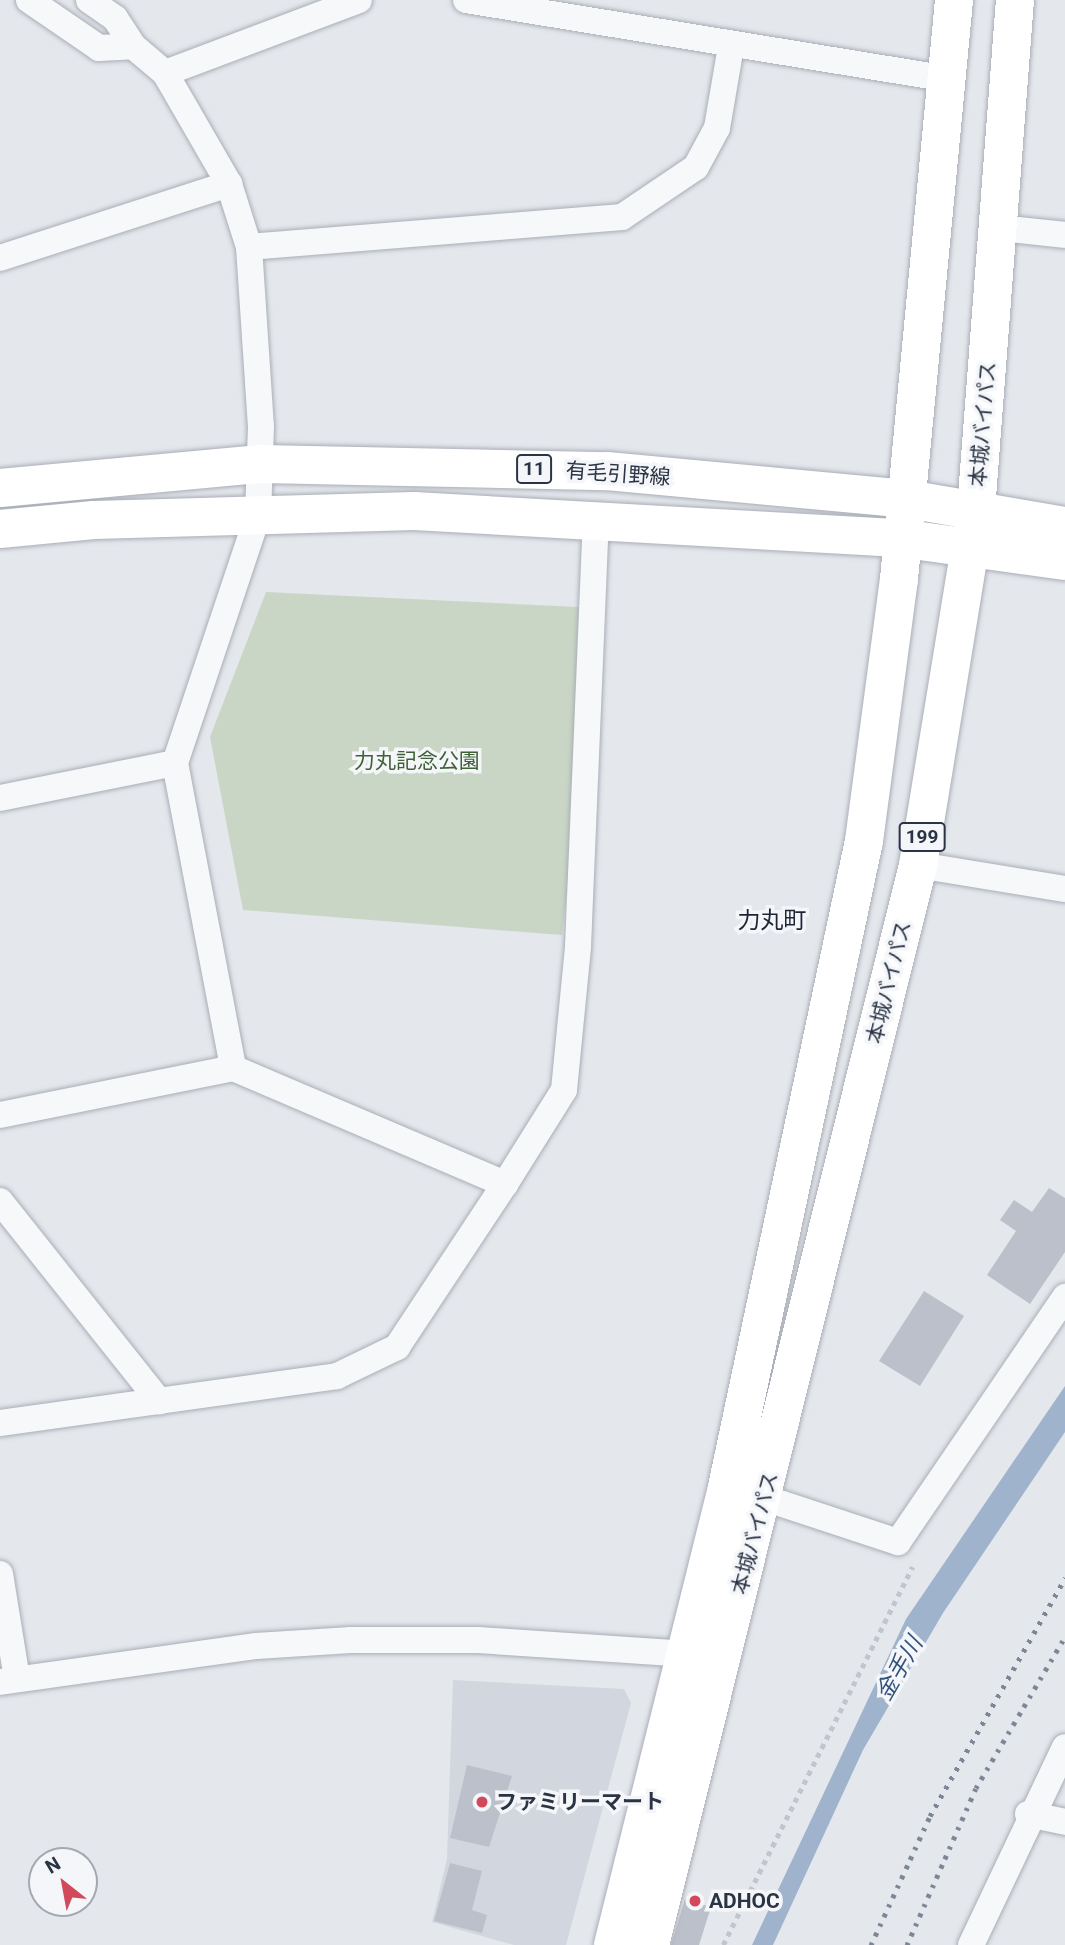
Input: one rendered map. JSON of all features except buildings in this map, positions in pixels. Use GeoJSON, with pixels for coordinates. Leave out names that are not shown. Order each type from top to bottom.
{"type":"FeatureCollection","features":[{"type":"Feature","properties":{"kind":"main road","name":"本城バイパス"},"geometry":{"type":"LineString","coordinates":[[650,1945],[704,1655],[727,1487],[864,841],[899,538],[907,499],[954,0]]}},
{"type":"Feature","properties":{"kind":"main road","name":"本城バイパス"},"geometry":{"type":"LineString","coordinates":[[613,1945],[704,1655],[765,1496],[918,865],[976,510],[1000,228],[1014,0]]}},
{"type":"Feature","properties":{"kind":"main road","name":"有毛引野線"},"geometry":{"type":"LineString","coordinates":[[0,488],[261,464],[607,471],[907,499],[1065,526]]}},
{"type":"Feature","properties":{"kind":"main road"},"geometry":{"type":"LineString","coordinates":[[0,529],[258,515],[414,511],[899,538],[1065,561]]}},
{"type":"Feature","properties":{"kind":"street"},"geometry":{"type":"LineString","coordinates":[[29,0],[99,48],[133,46]]}},
{"type":"Feature","properties":{"kind":"street"},"geometry":{"type":"LineString","coordinates":[[89,0],[115,18],[133,46],[165,73],[229,184],[249,247],[261,464],[258,515],[175,763],[233,1068]]}},
{"type":"Feature","properties":{"kind":"street"},"geometry":{"type":"LineString","coordinates":[[165,73],[359,0]]}},
{"type":"Feature","properties":{"kind":"street"},"geometry":{"type":"LineString","coordinates":[[466,0],[731,46],[947,79]]}},
{"type":"Feature","properties":{"kind":"street"},"geometry":{"type":"LineString","coordinates":[[249,247],[622,217],[663,195],[696,167],[717,128],[731,46]]}},
{"type":"Feature","properties":{"kind":"street"},"geometry":{"type":"LineString","coordinates":[[0,258],[229,184]]}},
{"type":"Feature","properties":{"kind":"street"},"geometry":{"type":"LineString","coordinates":[[1000,228],[1065,235]]}},
{"type":"Feature","properties":{"kind":"street"},"geometry":{"type":"LineString","coordinates":[[0,1423],[337,1376],[397,1347],[505,1184],[564,1090],[578,946],[596,522]]}},
{"type":"Feature","properties":{"kind":"street"},"geometry":{"type":"LineString","coordinates":[[0,798],[175,763]]}},
{"type":"Feature","properties":{"kind":"street"},"geometry":{"type":"LineString","coordinates":[[918,865],[1065,889]]}},
{"type":"Feature","properties":{"kind":"street"},"geometry":{"type":"LineString","coordinates":[[0,1115],[233,1068],[505,1184]]}},
{"type":"Feature","properties":{"kind":"street"},"geometry":{"type":"LineString","coordinates":[[0,1201],[159,1401]]}},
{"type":"Feature","properties":{"kind":"street"},"geometry":{"type":"LineString","coordinates":[[727,1487],[765,1496],[898,1542],[1065,1297]]}},
{"type":"Feature","properties":{"kind":"street"},"geometry":{"type":"LineString","coordinates":[[0,1574],[8,1680],[256,1646],[351,1640],[478,1640],[704,1655]]}},
{"type":"Feature","properties":{"kind":"street"},"geometry":{"type":"LineString","coordinates":[[971,1945],[1028,1814],[1065,1747]]}},
{"type":"Feature","properties":{"kind":"street"},"geometry":{"type":"LineString","coordinates":[[1028,1814],[1065,1822]]}},
{"type":"Feature","properties":{"kind":"path"},"geometry":{"type":"LineString","coordinates":[[723,1945],[919,1554],[898,1542]]}},
{"type":"Feature","properties":{"kind":"shaded area"},"geometry":{"type":"Polygon","coordinates":[[[453,1680],[624,1689],[631,1703],[566,1945],[514,1945],[432,1922],[447,1859],[453,1680]]]}},
{"type":"Feature","properties":{"kind":"green space","name":"力丸記念公園"},"geometry":{"type":"Polygon","coordinates":[[[266,592],[598,608],[562,935],[243,910],[210,737],[266,592]]]}},
{"type":"Feature","properties":{"kind":"water","name":"金手川"},"geometry":{"type":"Polygon","coordinates":[[[1065,1386],[1065,1432],[943,1613],[863,1750],[773,1945],[752,1945],[906,1619],[1065,1386]]]}},
{"type":"Feature","properties":{"kind":"railway"},"geometry":{"type":"LineString","coordinates":[[871,1945],[930,1816],[1065,1578]]}},
{"type":"Feature","properties":{"kind":"railway"},"geometry":{"type":"LineString","coordinates":[[907,1945],[976,1788],[1065,1637]]}},
{"type":"Feature","properties":{"kind":"place","name":"ファミリーマート"},"geometry":{"type":"Point","coordinates":[482,1802]}},
{"type":"Feature","properties":{"kind":"place","name":"ADHOC"},"geometry":{"type":"Point","coordinates":[695,1901]}},
{"type":"Feature","properties":{"kind":"district","name":"力丸町"},"geometry":{"type":"Point","coordinates":[772,921]}}]}
